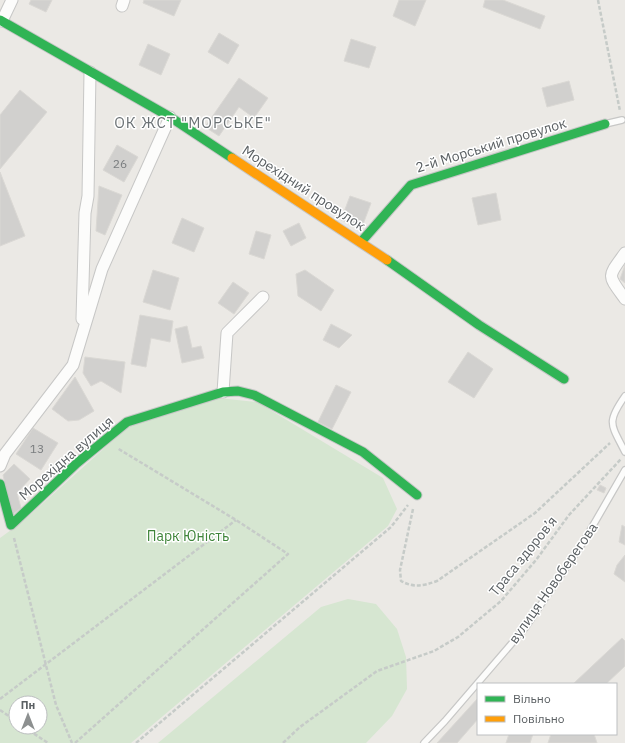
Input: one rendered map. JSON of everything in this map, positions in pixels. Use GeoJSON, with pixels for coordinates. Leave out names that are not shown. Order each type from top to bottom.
{"type":"FeatureCollection","features":[{"type":"Feature","properties":{"kind":"street"},"geometry":{"type":"LineString","coordinates":[[1,21],[12,0]]}},
{"type":"Feature","properties":{"kind":"street","name":"Морехідний провулок"},"geometry":{"type":"LineString","coordinates":[[1,21],[170,117],[362,242],[478,325],[564,379]]}},
{"type":"Feature","properties":{"kind":"street"},"geometry":{"type":"LineString","coordinates":[[82,331],[85,213],[82,194],[84,95],[90,72]]}},
{"type":"Feature","properties":{"kind":"street"},"geometry":{"type":"LineString","coordinates":[[0,466],[6,454],[73,365],[82,331],[102,270],[170,117]]}},
{"type":"Feature","properties":{"kind":"street","name":"2-й Морський провулок"},"geometry":{"type":"LineString","coordinates":[[362,242],[411,185],[605,124]]}},
{"type":"Feature","properties":{"kind":"street"},"geometry":{"type":"LineString","coordinates":[[625,253],[610,277],[612,283],[625,299]]}},
{"type":"Feature","properties":{"kind":"street"},"geometry":{"type":"LineString","coordinates":[[223,392],[227,333],[263,297]]}},
{"type":"Feature","properties":{"kind":"street","name":"Морехідна вулиця"},"geometry":{"type":"LineString","coordinates":[[0,484],[11,525],[78,463],[128,422],[223,392],[238,392],[254,395],[363,452],[417,495]]}},
{"type":"Feature","properties":{"kind":"lane"},"geometry":{"type":"LineString","coordinates":[[605,124],[622,120]]}},
{"type":"Feature","properties":{"kind":"lane"},"geometry":{"type":"LineString","coordinates":[[624,396],[617,407],[612,422],[625,454]]}},
{"type":"Feature","properties":{"kind":"lane","name":"вулиця Новоберегова"},"geometry":{"type":"LineString","coordinates":[[424,743],[524,628],[584,541],[625,470]]}},
{"type":"Feature","properties":{"kind":"path"},"geometry":{"type":"LineString","coordinates":[[598,0],[622,120]]}},
{"type":"Feature","properties":{"kind":"path"},"geometry":{"type":"LineString","coordinates":[[417,495],[408,529],[400,570],[401,581],[409,585],[422,586],[436,581],[535,513],[589,461],[618,438]]}},
{"type":"Feature","properties":{"kind":"path"},"geometry":{"type":"LineString","coordinates":[[75,743],[288,554],[236,520],[105,441]]}},
{"type":"Feature","properties":{"kind":"path","name":"Траса здоров’я"},"geometry":{"type":"LineString","coordinates":[[283,743],[300,727],[377,671],[434,651],[458,637],[501,601],[536,560],[569,515],[625,454]]}},
{"type":"Feature","properties":{"kind":"path"},"geometry":{"type":"LineString","coordinates":[[136,743],[391,527],[417,495]]}},
{"type":"Feature","properties":{"kind":"path"},"geometry":{"type":"LineString","coordinates":[[0,700],[236,520]]}},
{"type":"Feature","properties":{"kind":"path"},"geometry":{"type":"LineString","coordinates":[[11,525],[56,705],[72,743]]}},
{"type":"Feature","properties":{"kind":"path"},"geometry":{"type":"LineString","coordinates":[[36,735],[48,743]]}},
{"type":"Feature","properties":{"kind":"green space","name":"Парк Юність"},"geometry":{"type":"Polygon","coordinates":[[[218,398],[257,402],[383,478],[397,509],[388,526],[131,743],[0,743],[0,538],[22,522],[129,426],[218,398]]]}},
{"type":"Feature","properties":{"kind":"green space"},"geometry":{"type":"Polygon","coordinates":[[[348,599],[376,604],[397,629],[406,657],[407,689],[392,716],[366,743],[158,743],[321,607],[348,599]]]}},
{"type":"Feature","properties":{"kind":"building"},"geometry":{"type":"Polygon","coordinates":[[[31,0],[52,0],[46,12],[29,4],[31,0]]]}},
{"type":"Feature","properties":{"kind":"building"},"geometry":{"type":"Polygon","coordinates":[[[144,0],[181,0],[174,16],[143,3],[144,0]]]}},
{"type":"Feature","properties":{"kind":"building"},"geometry":{"type":"Polygon","coordinates":[[[399,0],[426,0],[415,26],[393,16],[399,0]]]}},
{"type":"Feature","properties":{"kind":"building"},"geometry":{"type":"Polygon","coordinates":[[[485,0],[503,0],[545,16],[540,29],[483,7],[485,0]]]}},
{"type":"Feature","properties":{"kind":"building"},"geometry":{"type":"Polygon","coordinates":[[[219,33],[239,45],[228,64],[208,52],[219,33]]]}},
{"type":"Feature","properties":{"kind":"building"},"geometry":{"type":"Polygon","coordinates":[[[351,39],[376,47],[369,68],[344,61],[351,39]]]}},
{"type":"Feature","properties":{"kind":"building"},"geometry":{"type":"Polygon","coordinates":[[[148,44],[170,54],[161,75],[139,65],[148,44]]]}},
{"type":"Feature","properties":{"kind":"building"},"geometry":{"type":"Polygon","coordinates":[[[239,78],[268,98],[254,118],[239,107],[219,136],[205,127],[239,78]]]}},
{"type":"Feature","properties":{"kind":"building"},"geometry":{"type":"Polygon","coordinates":[[[569,81],[574,100],[547,107],[542,88],[569,81]]]}},
{"type":"Feature","properties":{"kind":"building"},"geometry":{"type":"Polygon","coordinates":[[[20,90],[47,112],[0,169],[0,115],[20,90]]]}},
{"type":"Feature","properties":{"kind":"building"},"geometry":{"type":"Polygon","coordinates":[[[117,145],[138,157],[124,182],[103,170],[117,145]]]}},
{"type":"Feature","properties":{"kind":"building"},"geometry":{"type":"Polygon","coordinates":[[[0,172],[25,236],[0,246],[0,172]]]}},
{"type":"Feature","properties":{"kind":"building"},"geometry":{"type":"Polygon","coordinates":[[[99,186],[122,195],[105,235],[96,231],[99,186]]]}},
{"type":"Feature","properties":{"kind":"building"},"geometry":{"type":"Polygon","coordinates":[[[496,193],[501,220],[478,225],[472,198],[496,193]]]}},
{"type":"Feature","properties":{"kind":"building"},"geometry":{"type":"Polygon","coordinates":[[[350,196],[371,203],[362,227],[341,220],[350,196]]]}},
{"type":"Feature","properties":{"kind":"building"},"geometry":{"type":"Polygon","coordinates":[[[182,218],[204,228],[194,252],[172,243],[182,218]]]}},
{"type":"Feature","properties":{"kind":"building"},"geometry":{"type":"Polygon","coordinates":[[[299,223],[306,238],[291,246],[283,231],[299,223]]]}},
{"type":"Feature","properties":{"kind":"building"},"geometry":{"type":"Polygon","coordinates":[[[256,231],[271,235],[264,259],[249,254],[256,231]]]}},
{"type":"Feature","properties":{"kind":"building"},"geometry":{"type":"Polygon","coordinates":[[[625,265],[625,283],[620,279],[625,265]]]}},
{"type":"Feature","properties":{"kind":"building"},"geometry":{"type":"Polygon","coordinates":[[[153,270],[179,278],[170,310],[143,302],[153,270]]]}},
{"type":"Feature","properties":{"kind":"building"},"geometry":{"type":"Polygon","coordinates":[[[305,270],[334,290],[321,311],[298,296],[296,274],[305,270]]]}},
{"type":"Feature","properties":{"kind":"building"},"geometry":{"type":"Polygon","coordinates":[[[233,282],[249,293],[234,314],[218,303],[233,282]]]}},
{"type":"Feature","properties":{"kind":"building"},"geometry":{"type":"Polygon","coordinates":[[[140,315],[173,321],[170,342],[151,338],[146,367],[131,364],[140,315]]]}},
{"type":"Feature","properties":{"kind":"building"},"geometry":{"type":"Polygon","coordinates":[[[331,324],[352,335],[339,348],[323,340],[331,324]]]}},
{"type":"Feature","properties":{"kind":"building"},"geometry":{"type":"Polygon","coordinates":[[[187,326],[192,348],[201,346],[204,358],[182,363],[175,329],[187,326]]]}},
{"type":"Feature","properties":{"kind":"building"},"geometry":{"type":"Polygon","coordinates":[[[468,352],[493,369],[474,398],[448,382],[468,352]]]}},
{"type":"Feature","properties":{"kind":"building"},"geometry":{"type":"Polygon","coordinates":[[[85,357],[125,362],[121,393],[101,381],[91,386],[83,373],[85,357]]]}},
{"type":"Feature","properties":{"kind":"building"},"geometry":{"type":"Polygon","coordinates":[[[75,377],[94,411],[79,420],[68,421],[52,409],[75,377]]]}},
{"type":"Feature","properties":{"kind":"building"},"geometry":{"type":"Polygon","coordinates":[[[336,385],[351,392],[332,429],[318,422],[336,385]]]}},
{"type":"Feature","properties":{"kind":"building"},"geometry":{"type":"Polygon","coordinates":[[[33,428],[58,443],[41,470],[16,454],[33,428]]]}},
{"type":"Feature","properties":{"kind":"building"},"geometry":{"type":"Polygon","coordinates":[[[14,464],[30,479],[17,493],[21,508],[12,515],[3,475],[14,464]]]}},
{"type":"Feature","properties":{"kind":"building"},"geometry":{"type":"Polygon","coordinates":[[[600,485],[606,488],[604,493],[597,490],[600,485]]]}},
{"type":"Feature","properties":{"kind":"building"},"geometry":{"type":"Polygon","coordinates":[[[622,525],[625,527],[625,545],[619,542],[622,525]]]}},
{"type":"Feature","properties":{"kind":"building"},"geometry":{"type":"Polygon","coordinates":[[[625,555],[625,582],[614,574],[617,565],[625,555]]]}},
{"type":"Feature","properties":{"kind":"building"},"geometry":{"type":"Polygon","coordinates":[[[622,638],[625,641],[625,666],[607,683],[574,683],[622,638]]]}},
{"type":"Feature","properties":{"kind":"building"},"geometry":{"type":"Polygon","coordinates":[[[477,699],[477,720],[457,743],[437,743],[477,699]]]}},
{"type":"Feature","properties":{"kind":"building"},"geometry":{"type":"Polygon","coordinates":[[[509,735],[533,735],[530,743],[506,743],[509,735]]]}},
{"type":"Feature","properties":{"kind":"building"},"geometry":{"type":"Polygon","coordinates":[[[551,735],[594,735],[597,743],[548,743],[551,735]]]}},
{"type":"Feature","properties":{"kind":"traffic: fast"},"geometry":{"type":"LineString","coordinates":[[0,20],[170,117],[232,158]]}},
{"type":"Feature","properties":{"kind":"traffic: fast"},"geometry":{"type":"LineString","coordinates":[[361,242],[411,185],[605,124]]}},
{"type":"Feature","properties":{"kind":"traffic: fast"},"geometry":{"type":"LineString","coordinates":[[387,260],[479,325],[564,379]]}},
{"type":"Feature","properties":{"kind":"traffic: fast"},"geometry":{"type":"LineString","coordinates":[[0,484],[11,525],[77,463],[127,422],[223,392],[238,391],[254,395],[363,452],[417,495]]}},
{"type":"Feature","properties":{"kind":"traffic: slow"},"geometry":{"type":"LineString","coordinates":[[232,158],[387,260]]}},
{"type":"Feature","properties":{"kind":"district","name":"ОК ЖСТ \"МОРСЬКЕ\""},"geometry":{"type":"Point","coordinates":[193,123]}}]}
